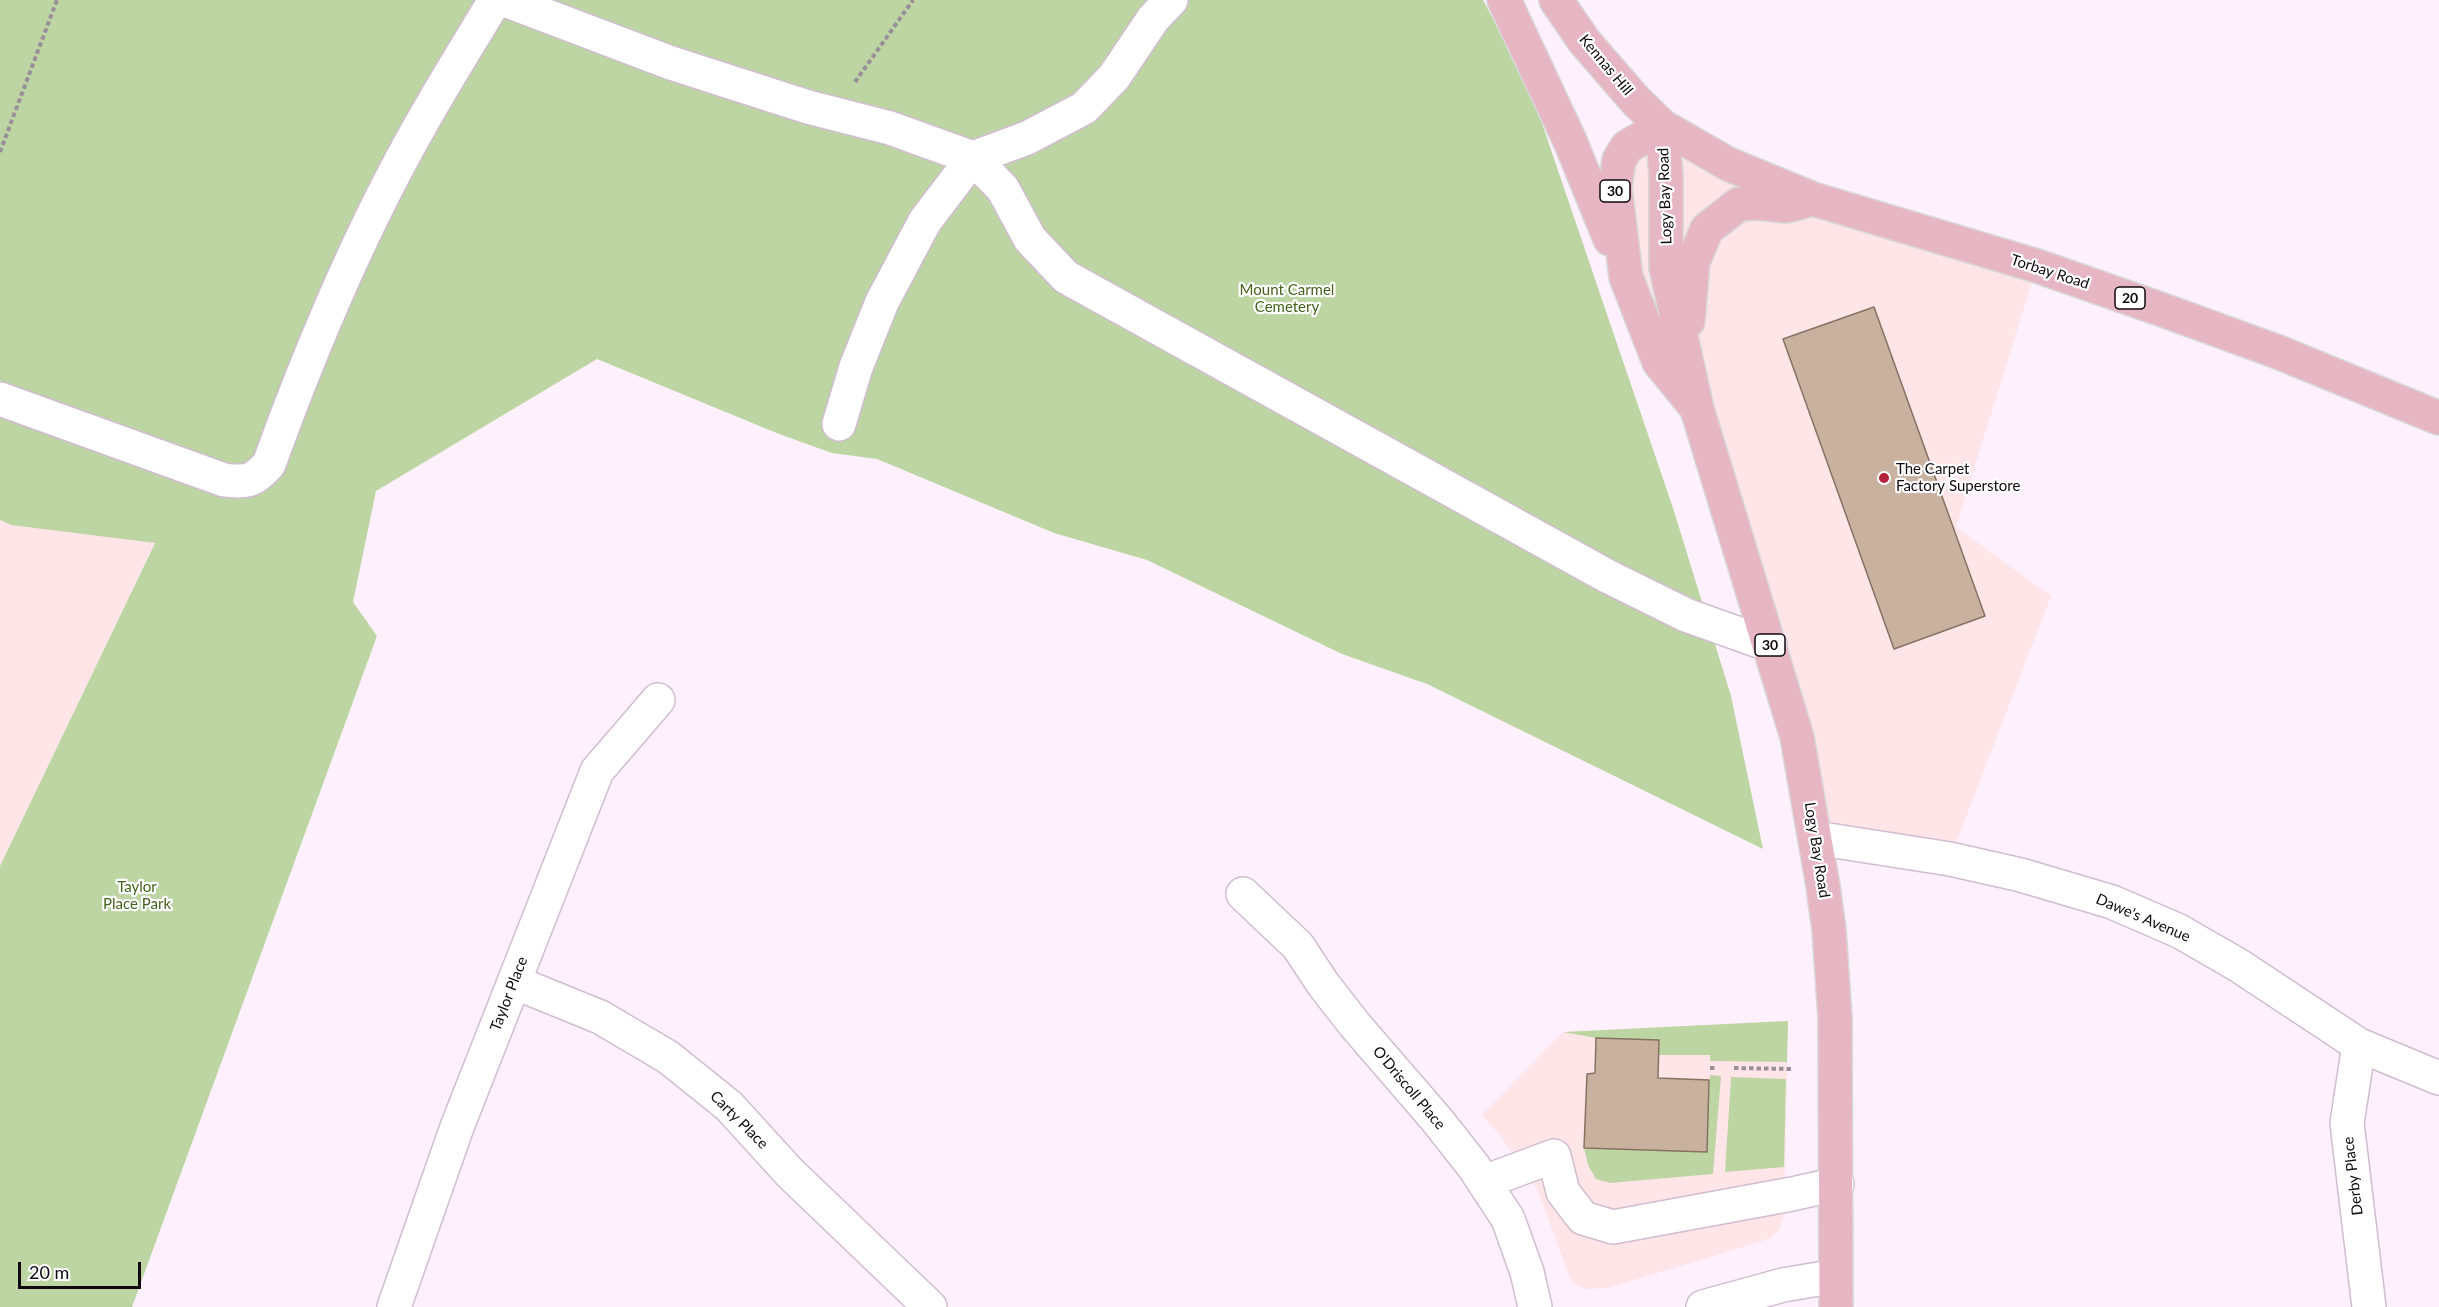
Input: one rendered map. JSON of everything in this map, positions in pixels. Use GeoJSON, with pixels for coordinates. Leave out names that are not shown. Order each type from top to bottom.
{"type":"FeatureCollection","features":[{"type":"Feature","properties":{"kind":"main road"},"geometry":{"type":"LineString","coordinates":[[1504,0],[1570,141],[1626,277]]}},
{"type":"Feature","properties":{"kind":"main road","name":"Kennas Hill"},"geometry":{"type":"LineString","coordinates":[[1557,0],[1584,40],[1636,101],[1662,126]]}},
{"type":"Feature","properties":{"kind":"main road","name":"Logy Bay Road"},"geometry":{"type":"LineString","coordinates":[[1697,409],[1659,362],[1626,277],[1615,187],[1619,160],[1627,147],[1662,126],[1666,177],[1666,268],[1697,409],[1797,737],[1816,838],[1829,930],[1835,1018],[1836,1292]]}},
{"type":"Feature","properties":{"kind":"main road","name":"Torbay Road"},"geometry":{"type":"LineString","coordinates":[[1662,126],[1728,164],[1813,199],[2037,266],[2160,309],[2278,352],[2439,418]]}},
{"type":"Feature","properties":{"kind":"main road"},"geometry":{"type":"LineString","coordinates":[[1682,337],[1690,316],[1693,262],[1707,230],[1738,204],[1758,202],[1786,206],[1813,199]]}},
{"type":"Feature","properties":{"kind":"street"},"geometry":{"type":"LineString","coordinates":[[0,399],[224,480],[241,482],[257,478],[269,464],[342,280],[386,191],[420,125],[495,0]]}},
{"type":"Feature","properties":{"kind":"street"},"geometry":{"type":"LineString","coordinates":[[505,0],[671,63],[808,107],[890,128],[973,158],[1003,189],[1030,239],[1066,277],[1607,576],[1686,615],[1770,645]]}},
{"type":"Feature","properties":{"kind":"street"},"geometry":{"type":"LineString","coordinates":[[838,424],[856,367],[882,302],[925,220],[973,158],[1027,138],[1084,108],[1114,77],[1153,19],[1171,0]]}},
{"type":"Feature","properties":{"kind":"street","name":"Taylor Place"},"geometry":{"type":"LineString","coordinates":[[394,1307],[457,1127],[597,771],[658,700]]}},
{"type":"Feature","properties":{"kind":"street","name":"Dawe's Avenue"},"geometry":{"type":"LineString","coordinates":[[1816,838],[1950,859],[2021,875],[2112,902],[2179,931],[2238,965],[2359,1045],[2439,1078]]}},
{"type":"Feature","properties":{"kind":"street","name":"O'Driscoll Place"},"geometry":{"type":"LineString","coordinates":[[1243,894],[1298,946],[1323,984],[1437,1120],[1484,1182],[1508,1219],[1527,1272],[1535,1307]]}},
{"type":"Feature","properties":{"kind":"street","name":"Carty Place"},"geometry":{"type":"LineString","coordinates":[[514,982],[600,1017],[668,1057],[729,1106],[790,1173],[930,1307]]}},
{"type":"Feature","properties":{"kind":"street","name":"Derby Place"},"geometry":{"type":"LineString","coordinates":[[2359,1045],[2347,1123],[2369,1307]]}},
{"type":"Feature","properties":{"kind":"street"},"geometry":{"type":"LineString","coordinates":[[1484,1182],[1554,1156],[1563,1192],[1583,1218],[1613,1227],[1837,1184]]}},
{"type":"Feature","properties":{"kind":"street"},"geometry":{"type":"LineString","coordinates":[[1703,1307],[1783,1285],[1836,1292]]}},
{"type":"Feature","properties":{"kind":"path"},"geometry":{"type":"LineString","coordinates":[[0,152],[57,0]]}},
{"type":"Feature","properties":{"kind":"path"},"geometry":{"type":"LineString","coordinates":[[848,118],[855,81],[913,0]]}},
{"type":"Feature","properties":{"kind":"path"},"geometry":{"type":"LineString","coordinates":[[1710,1068],[1717,1068]]}},
{"type":"Feature","properties":{"kind":"path"},"geometry":{"type":"LineString","coordinates":[[1734,1068],[1793,1069]]}},
{"type":"Feature","properties":{"kind":"shaded area"},"geometry":{"type":"Polygon","coordinates":[[[1662,126],[2037,266],[1956,527],[2051,596],[1950,859],[1816,838],[1735,533],[1659,362],[1619,160],[1662,126]]]}},
{"type":"Feature","properties":{"kind":"shaded area"},"geometry":{"type":"Polygon","coordinates":[[[0,520],[11,525],[155,542],[0,866],[0,520]]]}},
{"type":"Feature","properties":{"kind":"shaded area"},"geometry":{"type":"Polygon","coordinates":[[[1788,1021],[1784,1216],[1780,1229],[1769,1239],[1608,1288],[1583,1289],[1571,1281],[1538,1191],[1502,1138],[1482,1115],[1563,1032],[1788,1021]]]}},
{"type":"Feature","properties":{"kind":"green space","name":"Mount Carmel Cemetery"},"geometry":{"type":"Polygon","coordinates":[[[0,0],[1483,0],[1532,94],[1673,508],[1731,696],[1763,849],[1427,684],[1342,654],[1147,560],[1054,533],[877,459],[832,453],[779,434],[597,359],[376,491],[353,602],[377,636],[132,1307],[0,1307],[0,866],[155,543],[11,525],[0,520],[0,0]]]}},
{"type":"Feature","properties":{"kind":"green space"},"geometry":{"type":"Polygon","coordinates":[[[1788,1021],[1787,1062],[1710,1061],[1710,1055],[1659,1055],[1659,1040],[1596,1038],[1563,1032],[1788,1021]]]}},
{"type":"Feature","properties":{"kind":"green space"},"geometry":{"type":"Polygon","coordinates":[[[1710,1075],[1721,1076],[1713,1174],[1610,1183],[1596,1179],[1588,1165],[1584,1148],[1706,1152],[1710,1075]]]}},
{"type":"Feature","properties":{"kind":"green space"},"geometry":{"type":"Polygon","coordinates":[[[1731,1077],[1786,1079],[1784,1167],[1725,1172],[1731,1077]]]}},
{"type":"Feature","properties":{"kind":"building","name":"The Carpet Factory Superstore"},"geometry":{"type":"Polygon","coordinates":[[[1874,307],[1985,616],[1894,649],[1783,339],[1874,307]]]}},
{"type":"Feature","properties":{"kind":"building"},"geometry":{"type":"Polygon","coordinates":[[[1596,1038],[1659,1040],[1658,1078],[1709,1080],[1707,1152],[1584,1148],[1587,1074],[1595,1073],[1596,1038]]]}},
{"type":"Feature","properties":{"kind":"place","name":"The Carpet Factory Superstore"},"geometry":{"type":"Point","coordinates":[1884,478]}},
{"type":"Feature","properties":{"kind":"park label","name":"Taylor Place Park"},"geometry":{"type":"Point","coordinates":[137,896]}}]}
